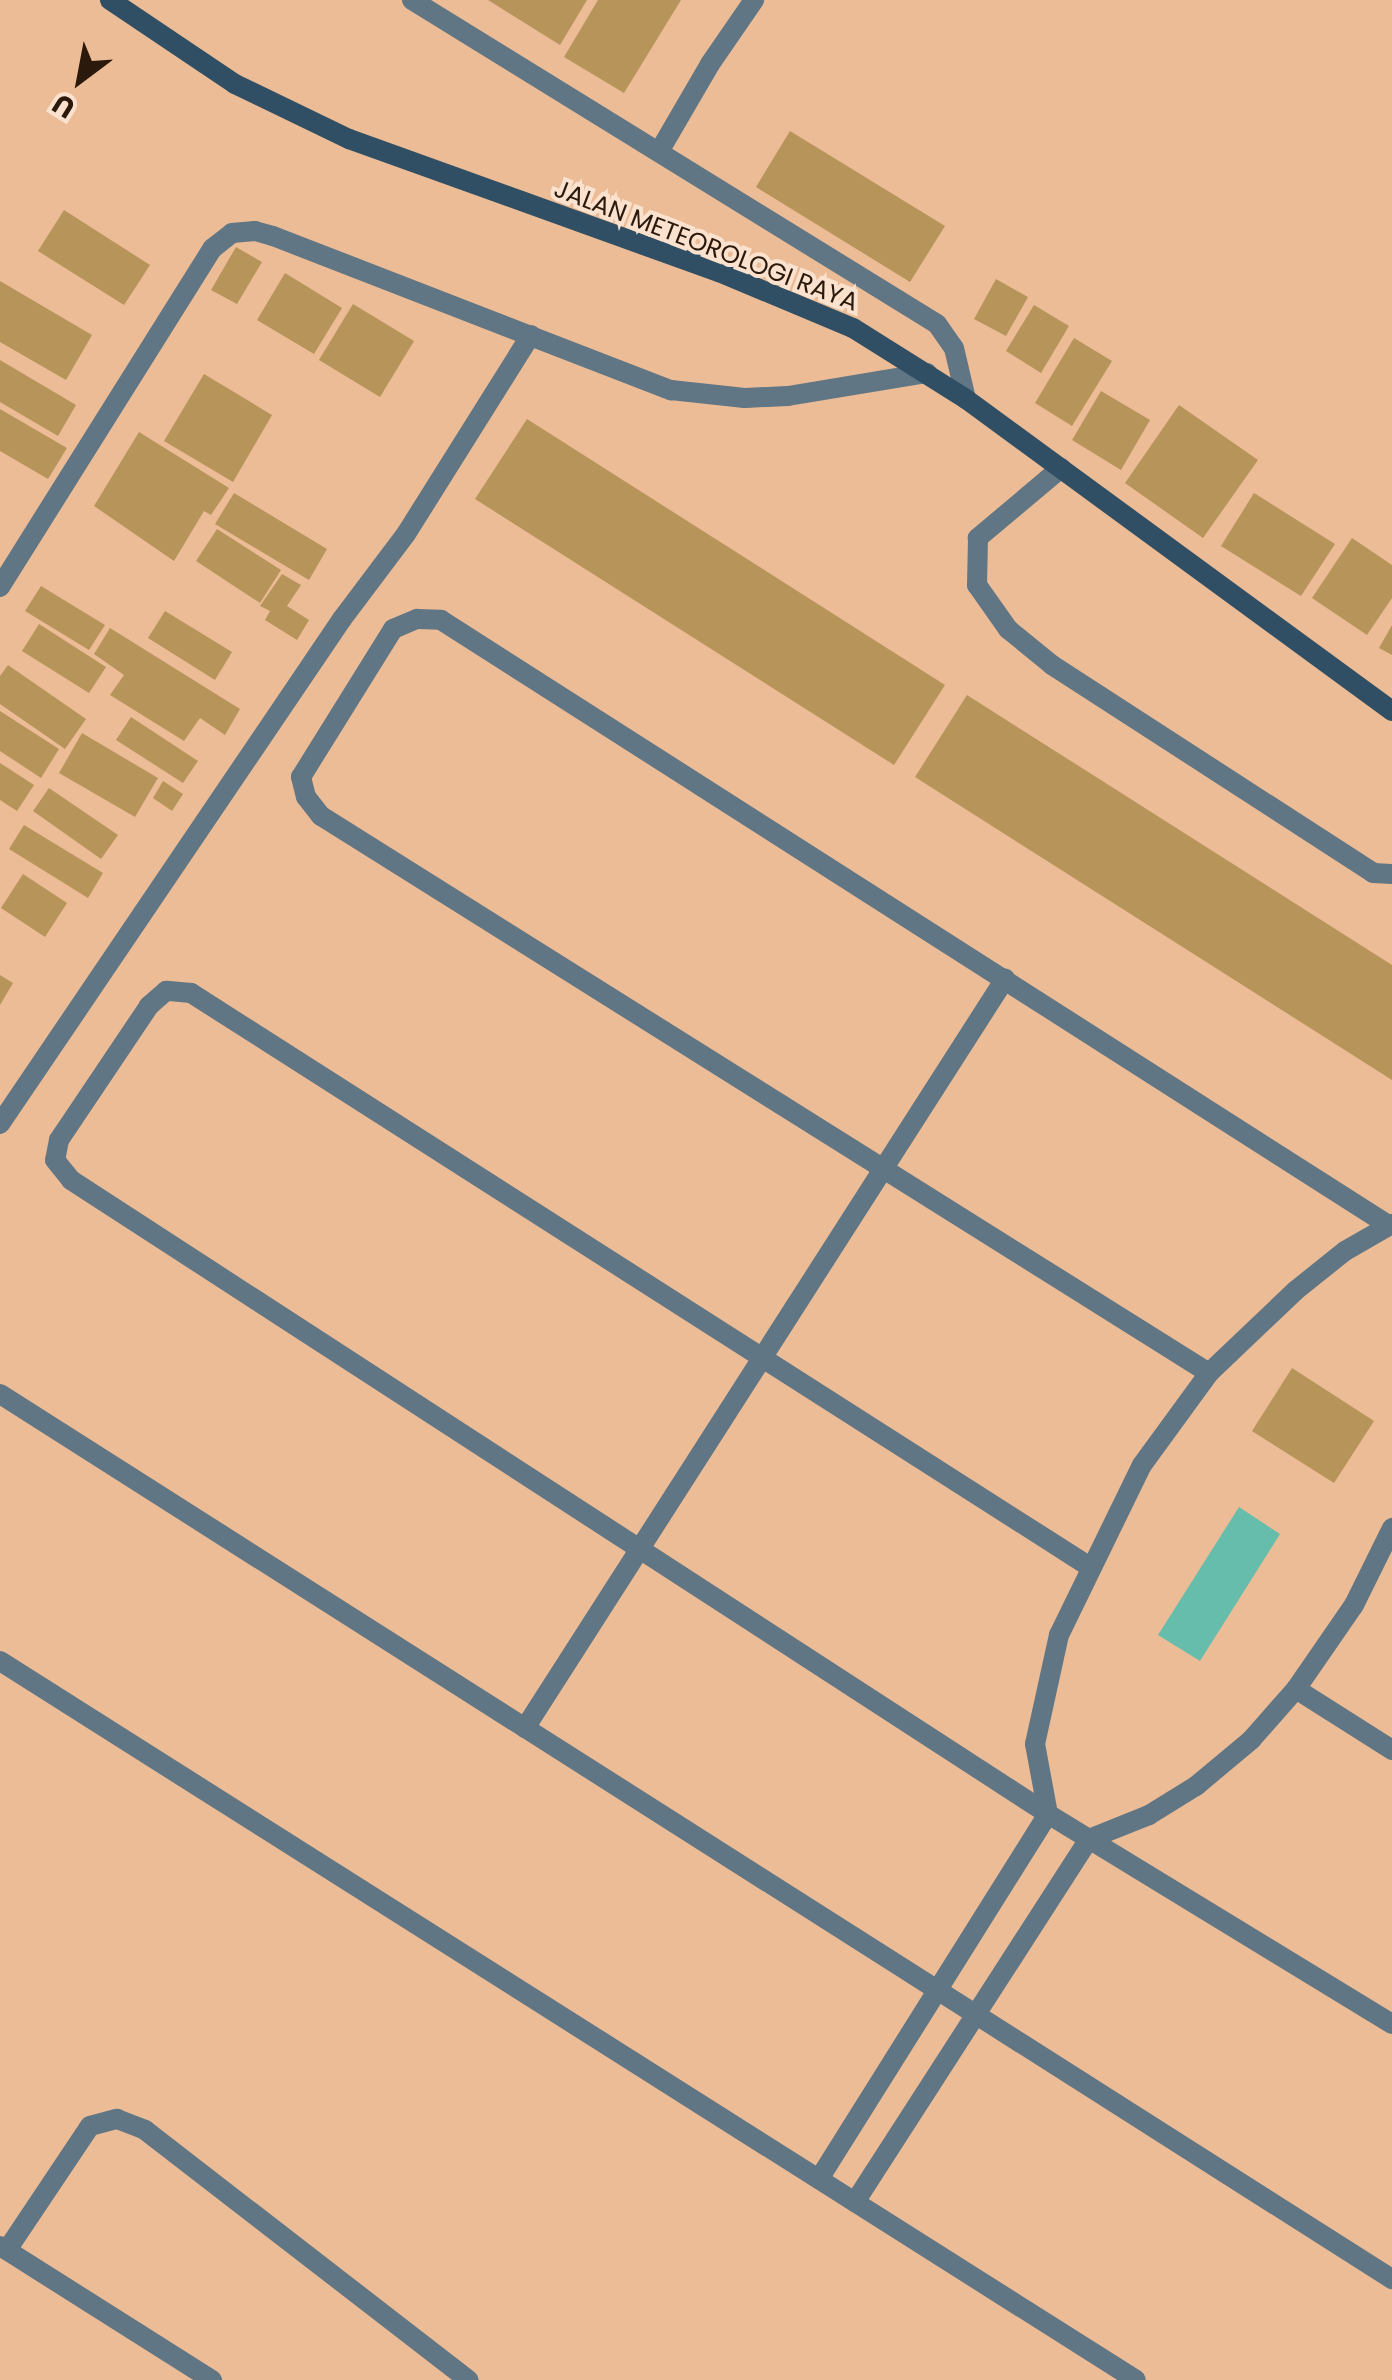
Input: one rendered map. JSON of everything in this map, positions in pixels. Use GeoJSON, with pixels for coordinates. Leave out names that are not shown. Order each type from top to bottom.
{"type":"FeatureCollection","features":[{"type":"Feature","properties":{"kind":"main road","name":"JALAN METEOROLOGI RAYA"},"geometry":{"type":"LineString","coordinates":[[110,0],[236,84],[306,120],[815,310],[927,372],[1392,712]]}},
{"type":"Feature","properties":{"kind":"street"},"geometry":{"type":"LineString","coordinates":[[412,0],[937,324],[954,348],[966,399]]}},
{"type":"Feature","properties":{"kind":"street"},"geometry":{"type":"LineString","coordinates":[[660,150],[710,64],[754,0]]}},
{"type":"Feature","properties":{"kind":"street"},"geometry":{"type":"LineString","coordinates":[[0,586],[212,248],[232,233],[255,231],[273,236],[672,390],[709,395],[788,396],[927,372]]}},
{"type":"Feature","properties":{"kind":"street"},"geometry":{"type":"LineString","coordinates":[[0,1124],[331,634],[406,534],[531,335]]}},
{"type":"Feature","properties":{"kind":"street"},"geometry":{"type":"LineString","coordinates":[[1061,468],[978,538],[977,585],[1008,628],[1052,665],[1374,873],[1392,874]]}},
{"type":"Feature","properties":{"kind":"street"},"geometry":{"type":"LineString","coordinates":[[819,2179],[1048,1814],[1035,1744],[1059,1635],[1142,1465],[1209,1373],[1295,1291],[1345,1251],[1390,1224],[441,620],[417,619],[393,629],[301,777],[306,797],[320,816],[1209,1373]]}},
{"type":"Feature","properties":{"kind":"street"},"geometry":{"type":"LineString","coordinates":[[524,1728],[1005,979]]}},
{"type":"Feature","properties":{"kind":"street"},"geometry":{"type":"LineString","coordinates":[[1090,1567],[762,1354],[191,993],[166,991],[150,1006],[59,1140],[55,1160],[71,1180],[641,1546],[1048,1814],[1392,2024]]}},
{"type":"Feature","properties":{"kind":"street"},"geometry":{"type":"LineString","coordinates":[[0,1394],[1392,2279]]}},
{"type":"Feature","properties":{"kind":"street"},"geometry":{"type":"LineString","coordinates":[[855,2202],[1089,1840],[1149,1815],[1196,1786],[1251,1740],[1296,1689],[1354,1605],[1392,1528]]}},
{"type":"Feature","properties":{"kind":"street"},"geometry":{"type":"LineString","coordinates":[[0,1661],[1136,2380]]}},
{"type":"Feature","properties":{"kind":"street"},"geometry":{"type":"LineString","coordinates":[[1296,1689],[1392,1750]]}},
{"type":"Feature","properties":{"kind":"street"},"geometry":{"type":"LineString","coordinates":[[212,2380],[3,2248],[90,2126],[116,2118],[145,2130],[469,2380]]}},
{"type":"Feature","properties":{"kind":"water"},"geometry":{"type":"Polygon","coordinates":[[[1239,1507],[1280,1534],[1200,1661],[1158,1635],[1239,1507]]]}},
{"type":"Feature","properties":{"kind":"building"},"geometry":{"type":"Polygon","coordinates":[[[488,0],[587,0],[560,45],[488,0]]]}},
{"type":"Feature","properties":{"kind":"building"},"geometry":{"type":"Polygon","coordinates":[[[598,0],[681,0],[624,93],[564,57],[598,0]]]}},
{"type":"Feature","properties":{"kind":"building"},"geometry":{"type":"Polygon","coordinates":[[[790,131],[945,226],[910,282],[756,187],[790,131]]]}},
{"type":"Feature","properties":{"kind":"building"},"geometry":{"type":"Polygon","coordinates":[[[64,210],[150,265],[124,305],[38,251],[64,210]]]}},
{"type":"Feature","properties":{"kind":"building"},"geometry":{"type":"Polygon","coordinates":[[[236,247],[262,262],[237,304],[211,290],[236,247]]]}},
{"type":"Feature","properties":{"kind":"building"},"geometry":{"type":"Polygon","coordinates":[[[285,273],[342,308],[314,354],[257,320],[285,273]]]}},
{"type":"Feature","properties":{"kind":"building"},"geometry":{"type":"Polygon","coordinates":[[[996,279],[1028,297],[1006,336],[974,319],[996,279]]]}},
{"type":"Feature","properties":{"kind":"building"},"geometry":{"type":"Polygon","coordinates":[[[0,281],[92,335],[66,380],[0,342],[0,281]]]}},
{"type":"Feature","properties":{"kind":"building"},"geometry":{"type":"Polygon","coordinates":[[[353,304],[414,341],[380,397],[319,360],[353,304]]]}},
{"type":"Feature","properties":{"kind":"building"},"geometry":{"type":"Polygon","coordinates":[[[1034,305],[1069,326],[1041,373],[1006,351],[1034,305]]]}},
{"type":"Feature","properties":{"kind":"building"},"geometry":{"type":"Polygon","coordinates":[[[1074,338],[1112,361],[1072,426],[1035,403],[1074,338]]]}},
{"type":"Feature","properties":{"kind":"building"},"geometry":{"type":"Polygon","coordinates":[[[0,360],[76,405],[58,436],[0,402],[0,360]]]}},
{"type":"Feature","properties":{"kind":"building"},"geometry":{"type":"Polygon","coordinates":[[[204,374],[272,415],[233,482],[164,441],[204,374]]]}},
{"type":"Feature","properties":{"kind":"building"},"geometry":{"type":"Polygon","coordinates":[[[1101,391],[1150,420],[1121,470],[1072,440],[1101,391]]]}},
{"type":"Feature","properties":{"kind":"building"},"geometry":{"type":"Polygon","coordinates":[[[1179,405],[1258,460],[1203,538],[1125,483],[1179,405]]]}},
{"type":"Feature","properties":{"kind":"building"},"geometry":{"type":"Polygon","coordinates":[[[0,409],[67,448],[48,479],[0,451],[0,409]]]}},
{"type":"Feature","properties":{"kind":"building"},"geometry":{"type":"Polygon","coordinates":[[[527,419],[945,685],[894,765],[475,499],[527,419]]]}},
{"type":"Feature","properties":{"kind":"building"},"geometry":{"type":"Polygon","coordinates":[[[139,432],[229,488],[211,515],[204,511],[174,561],[94,506],[139,432]]]}},
{"type":"Feature","properties":{"kind":"building"},"geometry":{"type":"Polygon","coordinates":[[[234,493],[327,549],[309,580],[215,524],[234,493]]]}},
{"type":"Feature","properties":{"kind":"building"},"geometry":{"type":"Polygon","coordinates":[[[1254,493],[1335,544],[1301,596],[1221,546],[1254,493]]]}},
{"type":"Feature","properties":{"kind":"building"},"geometry":{"type":"Polygon","coordinates":[[[217,529],[281,570],[260,603],[196,561],[217,529]]]}},
{"type":"Feature","properties":{"kind":"building"},"geometry":{"type":"Polygon","coordinates":[[[1352,538],[1392,565],[1392,598],[1367,635],[1312,598],[1352,538]]]}},
{"type":"Feature","properties":{"kind":"building"},"geometry":{"type":"Polygon","coordinates":[[[282,574],[301,585],[287,606],[309,620],[297,640],[265,620],[270,611],[260,606],[282,574]]]}},
{"type":"Feature","properties":{"kind":"building"},"geometry":{"type":"Polygon","coordinates":[[[41,586],[105,625],[89,650],[25,611],[41,586]]]}},
{"type":"Feature","properties":{"kind":"building"},"geometry":{"type":"Polygon","coordinates":[[[165,611],[232,652],[215,680],[148,638],[165,611]]]}},
{"type":"Feature","properties":{"kind":"building"},"geometry":{"type":"Polygon","coordinates":[[[39,624],[106,667],[89,693],[22,651],[39,624]]]}},
{"type":"Feature","properties":{"kind":"building"},"geometry":{"type":"Polygon","coordinates":[[[1392,625],[1392,655],[1379,648],[1392,625]]]}},
{"type":"Feature","properties":{"kind":"building"},"geometry":{"type":"Polygon","coordinates":[[[110,628],[240,709],[225,735],[200,718],[184,741],[110,695],[124,675],[94,654],[110,628]]]}},
{"type":"Feature","properties":{"kind":"building"},"geometry":{"type":"Polygon","coordinates":[[[8,665],[86,719],[65,749],[0,704],[0,676],[8,665]]]}},
{"type":"Feature","properties":{"kind":"building"},"geometry":{"type":"Polygon","coordinates":[[[967,695],[1392,965],[1392,1080],[915,777],[967,695]]]}},
{"type":"Feature","properties":{"kind":"building"},"geometry":{"type":"Polygon","coordinates":[[[0,711],[59,749],[41,778],[0,751],[0,711]]]}},
{"type":"Feature","properties":{"kind":"building"},"geometry":{"type":"Polygon","coordinates":[[[131,717],[198,761],[183,783],[116,740],[131,717]]]}},
{"type":"Feature","properties":{"kind":"building"},"geometry":{"type":"Polygon","coordinates":[[[82,733],[158,778],[135,817],[59,773],[82,733]]]}},
{"type":"Feature","properties":{"kind":"building"},"geometry":{"type":"Polygon","coordinates":[[[0,763],[34,785],[17,811],[0,800],[0,763]]]}},
{"type":"Feature","properties":{"kind":"building"},"geometry":{"type":"Polygon","coordinates":[[[163,781],[183,794],[172,811],[153,798],[163,781]]]}},
{"type":"Feature","properties":{"kind":"building"},"geometry":{"type":"Polygon","coordinates":[[[49,788],[118,835],[101,859],[33,811],[49,788]]]}},
{"type":"Feature","properties":{"kind":"building"},"geometry":{"type":"Polygon","coordinates":[[[24,825],[103,873],[88,898],[9,849],[24,825]]]}},
{"type":"Feature","properties":{"kind":"building"},"geometry":{"type":"Polygon","coordinates":[[[23,874],[67,903],[45,937],[1,908],[23,874]]]}},
{"type":"Feature","properties":{"kind":"building"},"geometry":{"type":"Polygon","coordinates":[[[0,975],[13,983],[0,1005],[0,975]]]}},
{"type":"Feature","properties":{"kind":"building"},"geometry":{"type":"Polygon","coordinates":[[[1292,1368],[1374,1421],[1334,1483],[1252,1431],[1292,1368]]]}}]}
